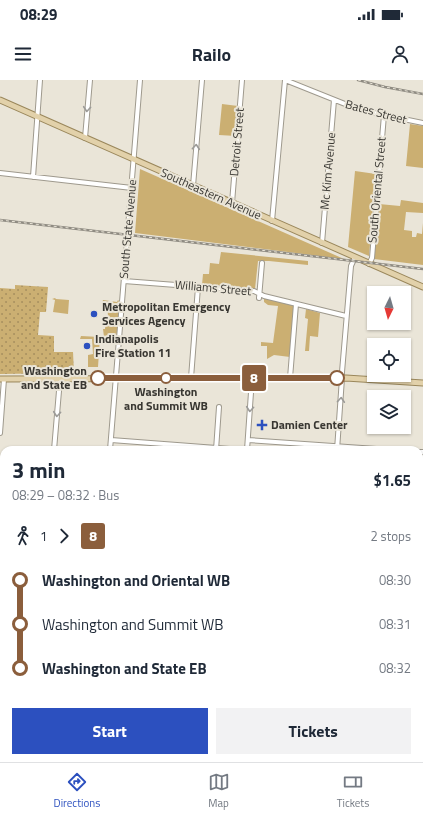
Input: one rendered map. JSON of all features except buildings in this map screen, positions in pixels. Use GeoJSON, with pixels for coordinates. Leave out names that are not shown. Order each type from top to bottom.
{"type":"FeatureCollection","features":[{"type":"Feature","properties":{"kind":"main road","name":"Southeastern Avenue"},"geometry":{"type":"LineString","coordinates":[[0,100],[423,287]]}},
{"type":"Feature","properties":{"kind":"main road"},"geometry":{"type":"LineString","coordinates":[[2,379],[342,378],[423,383]]}},
{"type":"Feature","properties":{"kind":"street"},"geometry":{"type":"LineString","coordinates":[[33,177],[40,80]]}},
{"type":"Feature","properties":{"kind":"street"},"geometry":{"type":"LineString","coordinates":[[85,138],[90,80]]}},
{"type":"Feature","properties":{"kind":"street","name":"South State Avenue"},"geometry":{"type":"LineString","coordinates":[[110,446],[140,80]]}},
{"type":"Feature","properties":{"kind":"street"},"geometry":{"type":"LineString","coordinates":[[193,186],[202,80]]}},
{"type":"Feature","properties":{"kind":"street","name":"Detroit Street"},"geometry":{"type":"LineString","coordinates":[[232,203],[242,80]]}},
{"type":"Feature","properties":{"kind":"street"},"geometry":{"type":"LineString","coordinates":[[272,221],[285,80]]}},
{"type":"Feature","properties":{"kind":"street","name":"Bates Street"},"geometry":{"type":"LineString","coordinates":[[285,80],[360,110],[423,123]]}},
{"type":"Feature","properties":{"kind":"street","name":"Mc Kim Avenue"},"geometry":{"type":"LineString","coordinates":[[322,243],[334,100]]}},
{"type":"Feature","properties":{"kind":"street","name":"South Oriental Street"},"geometry":{"type":"LineString","coordinates":[[369,264],[372,258],[384,115]]}},
{"type":"Feature","properties":{"kind":"street"},"geometry":{"type":"LineString","coordinates":[[0,173],[132,188]]}},
{"type":"Feature","properties":{"kind":"street"},"geometry":{"type":"LineString","coordinates":[[337,446],[346,316],[351,266],[355,257]]}},
{"type":"Feature","properties":{"kind":"street"},"geometry":{"type":"LineString","coordinates":[[259,298],[262,263]]}},
{"type":"Feature","properties":{"kind":"street","name":"Williams Street"},"geometry":{"type":"LineString","coordinates":[[124,282],[254,291],[264,296],[346,316]]}},
{"type":"Feature","properties":{"kind":"street"},"geometry":{"type":"LineString","coordinates":[[191,378],[198,287]]}},
{"type":"Feature","properties":{"kind":"street"},"geometry":{"type":"LineString","coordinates":[[290,378],[296,304]]}},
{"type":"Feature","properties":{"kind":"street"},"geometry":{"type":"LineString","coordinates":[[247,446],[252,378]]}},
{"type":"Feature","properties":{"kind":"street"},"geometry":{"type":"LineString","coordinates":[[0,433],[2,379]]}},
{"type":"Feature","properties":{"kind":"street"},"geometry":{"type":"LineString","coordinates":[[54,446],[60,379]]}},
{"type":"Feature","properties":{"kind":"street"},"geometry":{"type":"LineString","coordinates":[[216,446],[219,407]]}},
{"type":"Feature","properties":{"kind":"street"},"geometry":{"type":"LineString","coordinates":[[111,440],[181,446]]}},
{"type":"Feature","properties":{"kind":"street"},"geometry":{"type":"LineString","coordinates":[[248,440],[315,446]]}},
{"type":"Feature","properties":{"kind":"shaded area"},"geometry":{"type":"Polygon","coordinates":[[[222,104],[238,106],[236,136],[219,135],[222,104]]]}},
{"type":"Feature","properties":{"kind":"shaded area"},"geometry":{"type":"Polygon","coordinates":[[[410,124],[423,126],[423,168],[406,166],[410,124]]]}},
{"type":"Feature","properties":{"kind":"shaded area"},"geometry":{"type":"Polygon","coordinates":[[[140,169],[344,259],[135,233],[140,169]]]}},
{"type":"Feature","properties":{"kind":"shaded area"},"geometry":{"type":"Polygon","coordinates":[[[355,171],[376,174],[369,256],[348,247],[355,171]]]}},
{"type":"Feature","properties":{"kind":"shaded area"},"geometry":{"type":"Polygon","coordinates":[[[401,200],[423,203],[423,213],[406,212],[404,230],[412,231],[412,237],[416,237],[417,233],[422,234],[423,223],[423,265],[374,259],[379,204],[400,206],[401,200]]]}},
{"type":"Feature","properties":{"kind":"shaded area"},"geometry":{"type":"Polygon","coordinates":[[[221,252],[308,261],[308,265],[258,261],[255,289],[202,285],[203,274],[209,274],[210,263],[219,264],[221,252]]]}},
{"type":"Feature","properties":{"kind":"shaded area"},"geometry":{"type":"Polygon","coordinates":[[[15,285],[48,287],[46,312],[40,312],[38,335],[54,336],[54,352],[73,352],[74,373],[0,374],[0,288],[15,289],[15,285]]]}},
{"type":"Feature","properties":{"kind":"shaded area"},"geometry":{"type":"Polygon","coordinates":[[[264,298],[294,306],[290,357],[274,355],[267,359],[267,346],[261,346],[261,342],[273,343],[278,306],[268,305],[264,302],[264,298]]]}},
{"type":"Feature","properties":{"kind":"shaded area"},"geometry":{"type":"Polygon","coordinates":[[[52,299],[69,300],[68,314],[53,312],[55,300],[52,299]]]}},
{"type":"Feature","properties":{"kind":"shaded area"},"geometry":{"type":"Polygon","coordinates":[[[103,300],[117,302],[118,300],[120,302],[116,337],[104,337],[103,329],[105,329],[108,316],[107,303],[102,303],[103,300]]]}},
{"type":"Feature","properties":{"kind":"shaded area"},"geometry":{"type":"Polygon","coordinates":[[[306,309],[320,313],[318,337],[310,336],[309,351],[305,351],[308,319],[305,318],[306,309]]]}},
{"type":"Feature","properties":{"kind":"shaded area"},"geometry":{"type":"Polygon","coordinates":[[[81,336],[100,337],[98,367],[88,367],[88,355],[93,354],[92,339],[80,339],[81,336]]]}},
{"type":"Feature","properties":{"kind":"railway"},"geometry":{"type":"LineString","coordinates":[[358,80],[423,94]]}},
{"type":"Feature","properties":{"kind":"railway"},"geometry":{"type":"LineString","coordinates":[[0,220],[423,269]]}},
{"type":"Feature","properties":{"kind":"bus line","name":"8"},"geometry":{"type":"LineString","coordinates":[[98,378],[337,378]]}},
{"type":"Feature","properties":{"kind":"place","name":"Metropolitan Emergency Services Agency"},"geometry":{"type":"Point","coordinates":[94,314]}},
{"type":"Feature","properties":{"kind":"place","name":"Indianapolis Fire Station 11"},"geometry":{"type":"Point","coordinates":[87,346]}},
{"type":"Feature","properties":{"kind":"place","name":"Washington and State EB"},"geometry":{"type":"Point","coordinates":[98,378]}},
{"type":"Feature","properties":{"kind":"place","name":"Washington and Summit WB"},"geometry":{"type":"Point","coordinates":[166,378]}},
{"type":"Feature","properties":{"kind":"place","name":"Damien Center"},"geometry":{"type":"Point","coordinates":[262,425]}}]}
